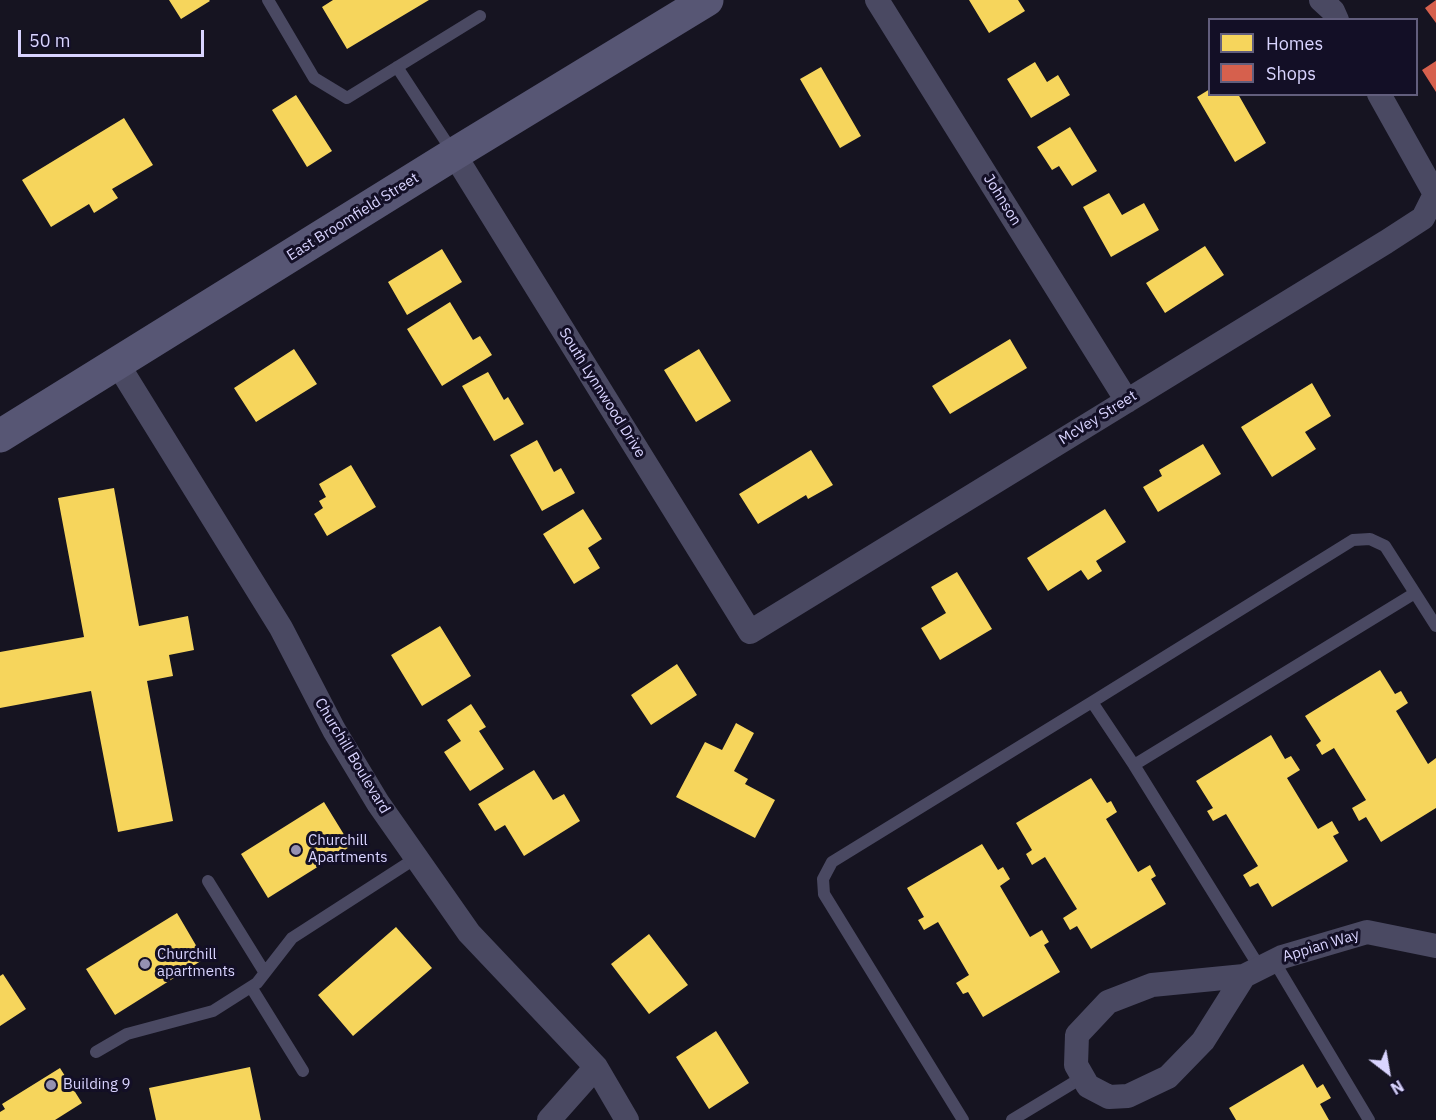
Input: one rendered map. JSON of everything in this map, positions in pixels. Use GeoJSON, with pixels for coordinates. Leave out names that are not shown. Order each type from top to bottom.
{"type":"FeatureCollection","features":[{"type":"Feature","properties":{"kind":"main road","name":"East Broomfield Street"},"geometry":{"type":"LineString","coordinates":[[0,436],[707,0]]}},
{"type":"Feature","properties":{"kind":"street","name":"Johnson"},"geometry":{"type":"LineString","coordinates":[[877,0],[1127,401]]}},
{"type":"Feature","properties":{"kind":"street"},"geometry":{"type":"LineString","coordinates":[[1321,0],[1333,11],[1336,18]]}},
{"type":"Feature","properties":{"kind":"street"},"geometry":{"type":"LineString","coordinates":[[1380,96],[1435,194]]}},
{"type":"Feature","properties":{"kind":"street","name":"South Lynnwood Drive"},"geometry":{"type":"LineString","coordinates":[[454,154],[750,632]]}},
{"type":"Feature","properties":{"kind":"street","name":"McVey Street"},"geometry":{"type":"LineString","coordinates":[[750,632],[1386,242],[1423,218],[1435,194]]}},
{"type":"Feature","properties":{"kind":"street","name":"Churchill Boulevard"},"geometry":{"type":"LineString","coordinates":[[117,363],[281,628],[334,730],[378,803],[468,933],[596,1067],[627,1120]]}},
{"type":"Feature","properties":{"kind":"street","name":"Appian Way"},"geometry":{"type":"LineString","coordinates":[[1083,1077],[1076,1065],[1077,1035],[1108,1002],[1152,985],[1259,969],[1282,957],[1367,932],[1436,946]]}},
{"type":"Feature","properties":{"kind":"street"},"geometry":{"type":"LineString","coordinates":[[1083,1077],[1088,1086],[1109,1097],[1128,1096],[1168,1077],[1203,1041],[1259,969]]}},
{"type":"Feature","properties":{"kind":"street"},"geometry":{"type":"LineString","coordinates":[[549,1120],[596,1067]]}},
{"type":"Feature","properties":{"kind":"lane"},"geometry":{"type":"LineString","coordinates":[[268,0],[314,78],[346,98],[480,16]]}},
{"type":"Feature","properties":{"kind":"lane"},"geometry":{"type":"LineString","coordinates":[[397,67],[454,154]]}},
{"type":"Feature","properties":{"kind":"lane"},"geometry":{"type":"LineString","coordinates":[[963,1120],[824,894],[823,879],[832,862],[1353,540],[1370,539],[1385,546],[1436,626]]}},
{"type":"Feature","properties":{"kind":"lane"},"geometry":{"type":"LineString","coordinates":[[1134,765],[1415,593]]}},
{"type":"Feature","properties":{"kind":"lane"},"geometry":{"type":"LineString","coordinates":[[1092,702],[1134,765],[1259,969],[1369,1120]]}},
{"type":"Feature","properties":{"kind":"lane"},"geometry":{"type":"LineString","coordinates":[[96,1052],[127,1034],[213,1011],[257,983],[292,938],[416,858]]}},
{"type":"Feature","properties":{"kind":"lane"},"geometry":{"type":"LineString","coordinates":[[208,881],[265,973]]}},
{"type":"Feature","properties":{"kind":"lane"},"geometry":{"type":"LineString","coordinates":[[251,987],[303,1071]]}},
{"type":"Feature","properties":{"kind":"lane"},"geometry":{"type":"LineString","coordinates":[[1012,1120],[1083,1077]]}},
{"type":"Feature","properties":{"kind":"building: Homes"},"geometry":{"type":"Polygon","coordinates":[[[169,0],[209,0],[210,1],[181,19],[169,0]]]}},
{"type":"Feature","properties":{"kind":"building: Homes"},"geometry":{"type":"Polygon","coordinates":[[[333,0],[429,0],[347,49],[322,7],[333,0]]]}},
{"type":"Feature","properties":{"kind":"building: Homes"},"geometry":{"type":"Polygon","coordinates":[[[969,0],[1018,0],[1025,11],[989,33],[969,0]]]}},
{"type":"Feature","properties":{"kind":"building: Homes"},"geometry":{"type":"Polygon","coordinates":[[[1035,62],[1047,82],[1058,75],[1070,95],[1031,118],[1007,79],[1035,62]]]}},
{"type":"Feature","properties":{"kind":"building: Homes"},"geometry":{"type":"Polygon","coordinates":[[[821,67],[861,136],[840,148],[800,79],[821,67]]]}},
{"type":"Feature","properties":{"kind":"building: Homes"},"geometry":{"type":"Polygon","coordinates":[[[1208,90],[1208,96],[1239,96],[1266,143],[1235,162],[1197,97],[1208,90]]]}},
{"type":"Feature","properties":{"kind":"building: Homes"},"geometry":{"type":"Polygon","coordinates":[[[296,95],[332,151],[307,167],[272,110],[296,95]]]}},
{"type":"Feature","properties":{"kind":"building: Homes"},"geometry":{"type":"Polygon","coordinates":[[[124,118],[153,165],[112,189],[118,198],[94,213],[89,204],[51,227],[22,180],[124,118]]]}},
{"type":"Feature","properties":{"kind":"building: Homes"},"geometry":{"type":"Polygon","coordinates":[[[1070,127],[1097,171],[1072,186],[1059,166],[1052,170],[1037,147],[1070,127]]]}},
{"type":"Feature","properties":{"kind":"building: Homes"},"geometry":{"type":"Polygon","coordinates":[[[1109,193],[1122,215],[1144,203],[1159,230],[1111,257],[1083,207],[1109,193]]]}},
{"type":"Feature","properties":{"kind":"building: Homes"},"geometry":{"type":"Polygon","coordinates":[[[1205,246],[1224,275],[1165,313],[1146,283],[1205,246]]]}},
{"type":"Feature","properties":{"kind":"building: Homes"},"geometry":{"type":"Polygon","coordinates":[[[442,249],[462,282],[407,315],[388,282],[442,249]]]}},
{"type":"Feature","properties":{"kind":"building: Homes"},"geometry":{"type":"Polygon","coordinates":[[[450,302],[473,340],[480,336],[492,355],[442,386],[407,329],[450,302]]]}},
{"type":"Feature","properties":{"kind":"building: Homes"},"geometry":{"type":"Polygon","coordinates":[[[1010,339],[1027,368],[950,414],[932,386],[1010,339]]]}},
{"type":"Feature","properties":{"kind":"building: Homes"},"geometry":{"type":"Polygon","coordinates":[[[294,349],[317,384],[256,422],[234,388],[294,349]]]}},
{"type":"Feature","properties":{"kind":"building: Homes"},"geometry":{"type":"Polygon","coordinates":[[[699,349],[731,401],[696,422],[664,370],[699,349]]]}},
{"type":"Feature","properties":{"kind":"building: Homes"},"geometry":{"type":"Polygon","coordinates":[[[488,372],[504,400],[508,397],[524,424],[494,441],[462,386],[488,372]]]}},
{"type":"Feature","properties":{"kind":"building: Homes"},"geometry":{"type":"Polygon","coordinates":[[[1312,383],[1331,416],[1305,432],[1316,449],[1272,477],[1241,427],[1312,383]]]}},
{"type":"Feature","properties":{"kind":"building: Homes"},"geometry":{"type":"Polygon","coordinates":[[[537,440],[554,472],[561,468],[575,493],[542,511],[510,455],[537,440]]]}},
{"type":"Feature","properties":{"kind":"building: Homes"},"geometry":{"type":"Polygon","coordinates":[[[1203,444],[1221,474],[1158,512],[1143,487],[1162,476],[1159,470],[1203,444]]]}},
{"type":"Feature","properties":{"kind":"building: Homes"},"geometry":{"type":"Polygon","coordinates":[[[811,450],[833,485],[808,499],[806,495],[758,524],[739,494],[811,450]]]}},
{"type":"Feature","properties":{"kind":"building: Homes"},"geometry":{"type":"Polygon","coordinates":[[[351,465],[376,507],[327,536],[314,514],[323,508],[319,501],[326,497],[319,484],[351,465]]]}},
{"type":"Feature","properties":{"kind":"building: Homes"},"geometry":{"type":"Polygon","coordinates":[[[114,488],[139,626],[188,616],[194,650],[169,655],[173,676],[147,681],[173,821],[118,832],[91,691],[0,708],[0,652],[84,637],[58,498],[114,488]]]}},
{"type":"Feature","properties":{"kind":"building: Homes"},"geometry":{"type":"Polygon","coordinates":[[[583,509],[602,539],[588,548],[600,568],[574,584],[543,534],[583,509]]]}},
{"type":"Feature","properties":{"kind":"building: Homes"},"geometry":{"type":"Polygon","coordinates":[[[1105,509],[1126,542],[1096,561],[1102,571],[1088,580],[1081,570],[1048,591],[1027,558],[1105,509]]]}},
{"type":"Feature","properties":{"kind":"building: Homes"},"geometry":{"type":"Polygon","coordinates":[[[957,572],[992,629],[940,660],[921,628],[946,613],[931,587],[957,572]]]}},
{"type":"Feature","properties":{"kind":"building: Homes"},"geometry":{"type":"Polygon","coordinates":[[[440,626],[471,676],[422,706],[391,655],[440,626]]]}},
{"type":"Feature","properties":{"kind":"building: Homes"},"geometry":{"type":"Polygon","coordinates":[[[677,664],[697,695],[651,725],[631,695],[677,664]]]}},
{"type":"Feature","properties":{"kind":"building: Homes"},"geometry":{"type":"Polygon","coordinates":[[[1380,670],[1395,694],[1401,691],[1408,703],[1396,711],[1428,764],[1436,758],[1436,808],[1381,842],[1366,817],[1359,821],[1352,808],[1366,800],[1334,748],[1322,755],[1316,745],[1321,741],[1305,716],[1380,670]]]}},
{"type":"Feature","properties":{"kind":"building: Homes"},"geometry":{"type":"Polygon","coordinates":[[[471,704],[486,727],[479,731],[504,769],[470,791],[444,752],[461,741],[447,720],[471,704]]]}},
{"type":"Feature","properties":{"kind":"building: Homes"},"geometry":{"type":"Polygon","coordinates":[[[736,723],[754,733],[734,771],[748,779],[745,784],[775,800],[755,838],[676,797],[705,742],[722,750],[736,723]]]}},
{"type":"Feature","properties":{"kind":"building: Homes"},"geometry":{"type":"Polygon","coordinates":[[[1271,735],[1285,759],[1291,756],[1300,770],[1287,778],[1318,829],[1332,821],[1339,833],[1333,836],[1348,861],[1272,907],[1258,883],[1250,887],[1243,875],[1258,866],[1226,814],[1213,821],[1207,811],[1213,808],[1196,781],[1271,735]]]}},
{"type":"Feature","properties":{"kind":"building: Homes"},"geometry":{"type":"Polygon","coordinates":[[[534,770],[553,800],[564,794],[580,821],[524,856],[505,825],[495,831],[478,804],[534,770]]]}},
{"type":"Feature","properties":{"kind":"building: Homes"},"geometry":{"type":"Polygon","coordinates":[[[1091,778],[1107,803],[1111,801],[1117,812],[1106,819],[1138,872],[1150,865],[1156,876],[1151,879],[1166,904],[1091,949],[1077,926],[1070,930],[1063,918],[1077,909],[1045,857],[1032,865],[1026,854],[1032,850],[1016,823],[1091,778]]]}},
{"type":"Feature","properties":{"kind":"building: Homes","name":"Churchill Apartments"},"geometry":{"type":"Polygon","coordinates":[[[324,802],[351,846],[268,898],[241,854],[324,802]]]}},
{"type":"Feature","properties":{"kind":"building: Homes"},"geometry":{"type":"Polygon","coordinates":[[[982,844],[998,870],[1003,867],[1010,879],[1000,886],[1030,937],[1042,930],[1049,942],[1044,945],[1060,972],[983,1017],[968,992],[963,994],[956,983],[969,975],[938,922],[924,930],[918,920],[924,917],[907,888],[982,844]]]}},
{"type":"Feature","properties":{"kind":"building: Homes","name":"Churchill apartments"},"geometry":{"type":"Polygon","coordinates":[[[177,913],[204,959],[115,1015],[86,969],[177,913]]]}},
{"type":"Feature","properties":{"kind":"building: Homes"},"geometry":{"type":"Polygon","coordinates":[[[396,927],[432,968],[353,1036],[318,995],[396,927]]]}},
{"type":"Feature","properties":{"kind":"building: Homes"},"geometry":{"type":"Polygon","coordinates":[[[649,934],[688,985],[649,1014],[611,964],[649,934]]]}},
{"type":"Feature","properties":{"kind":"building: Homes"},"geometry":{"type":"Polygon","coordinates":[[[3,974],[26,1009],[0,1026],[0,976],[3,974]]]}},
{"type":"Feature","properties":{"kind":"building: Homes"},"geometry":{"type":"Polygon","coordinates":[[[716,1031],[749,1083],[709,1109],[676,1057],[716,1031]]]}},
{"type":"Feature","properties":{"kind":"building: Homes"},"geometry":{"type":"Polygon","coordinates":[[[1303,1064],[1317,1088],[1323,1084],[1331,1098],[1320,1104],[1329,1120],[1236,1120],[1229,1108],[1303,1064]]]}},
{"type":"Feature","properties":{"kind":"building: Homes"},"geometry":{"type":"Polygon","coordinates":[[[250,1067],[261,1120],[156,1120],[149,1088],[250,1067]]]}},
{"type":"Feature","properties":{"kind":"building: Homes","name":"Building 9"},"geometry":{"type":"Polygon","coordinates":[[[60,1068],[82,1103],[55,1120],[0,1120],[0,1112],[5,1109],[2,1104],[60,1068]]]}},
{"type":"Feature","properties":{"kind":"building: Shops"},"geometry":{"type":"Polygon","coordinates":[[[1436,0],[1436,23],[1425,8],[1436,0]]]}},
{"type":"Feature","properties":{"kind":"building: Shops"},"geometry":{"type":"Polygon","coordinates":[[[1436,61],[1436,92],[1422,70],[1436,61]]]}},
{"type":"Feature","properties":{"kind":"place","name":"Churchill Apartments"},"geometry":{"type":"Point","coordinates":[296,850]}},
{"type":"Feature","properties":{"kind":"place","name":"Churchill apartments"},"geometry":{"type":"Point","coordinates":[145,964]}},
{"type":"Feature","properties":{"kind":"place","name":"Building 9"},"geometry":{"type":"Point","coordinates":[51,1085]}}]}
